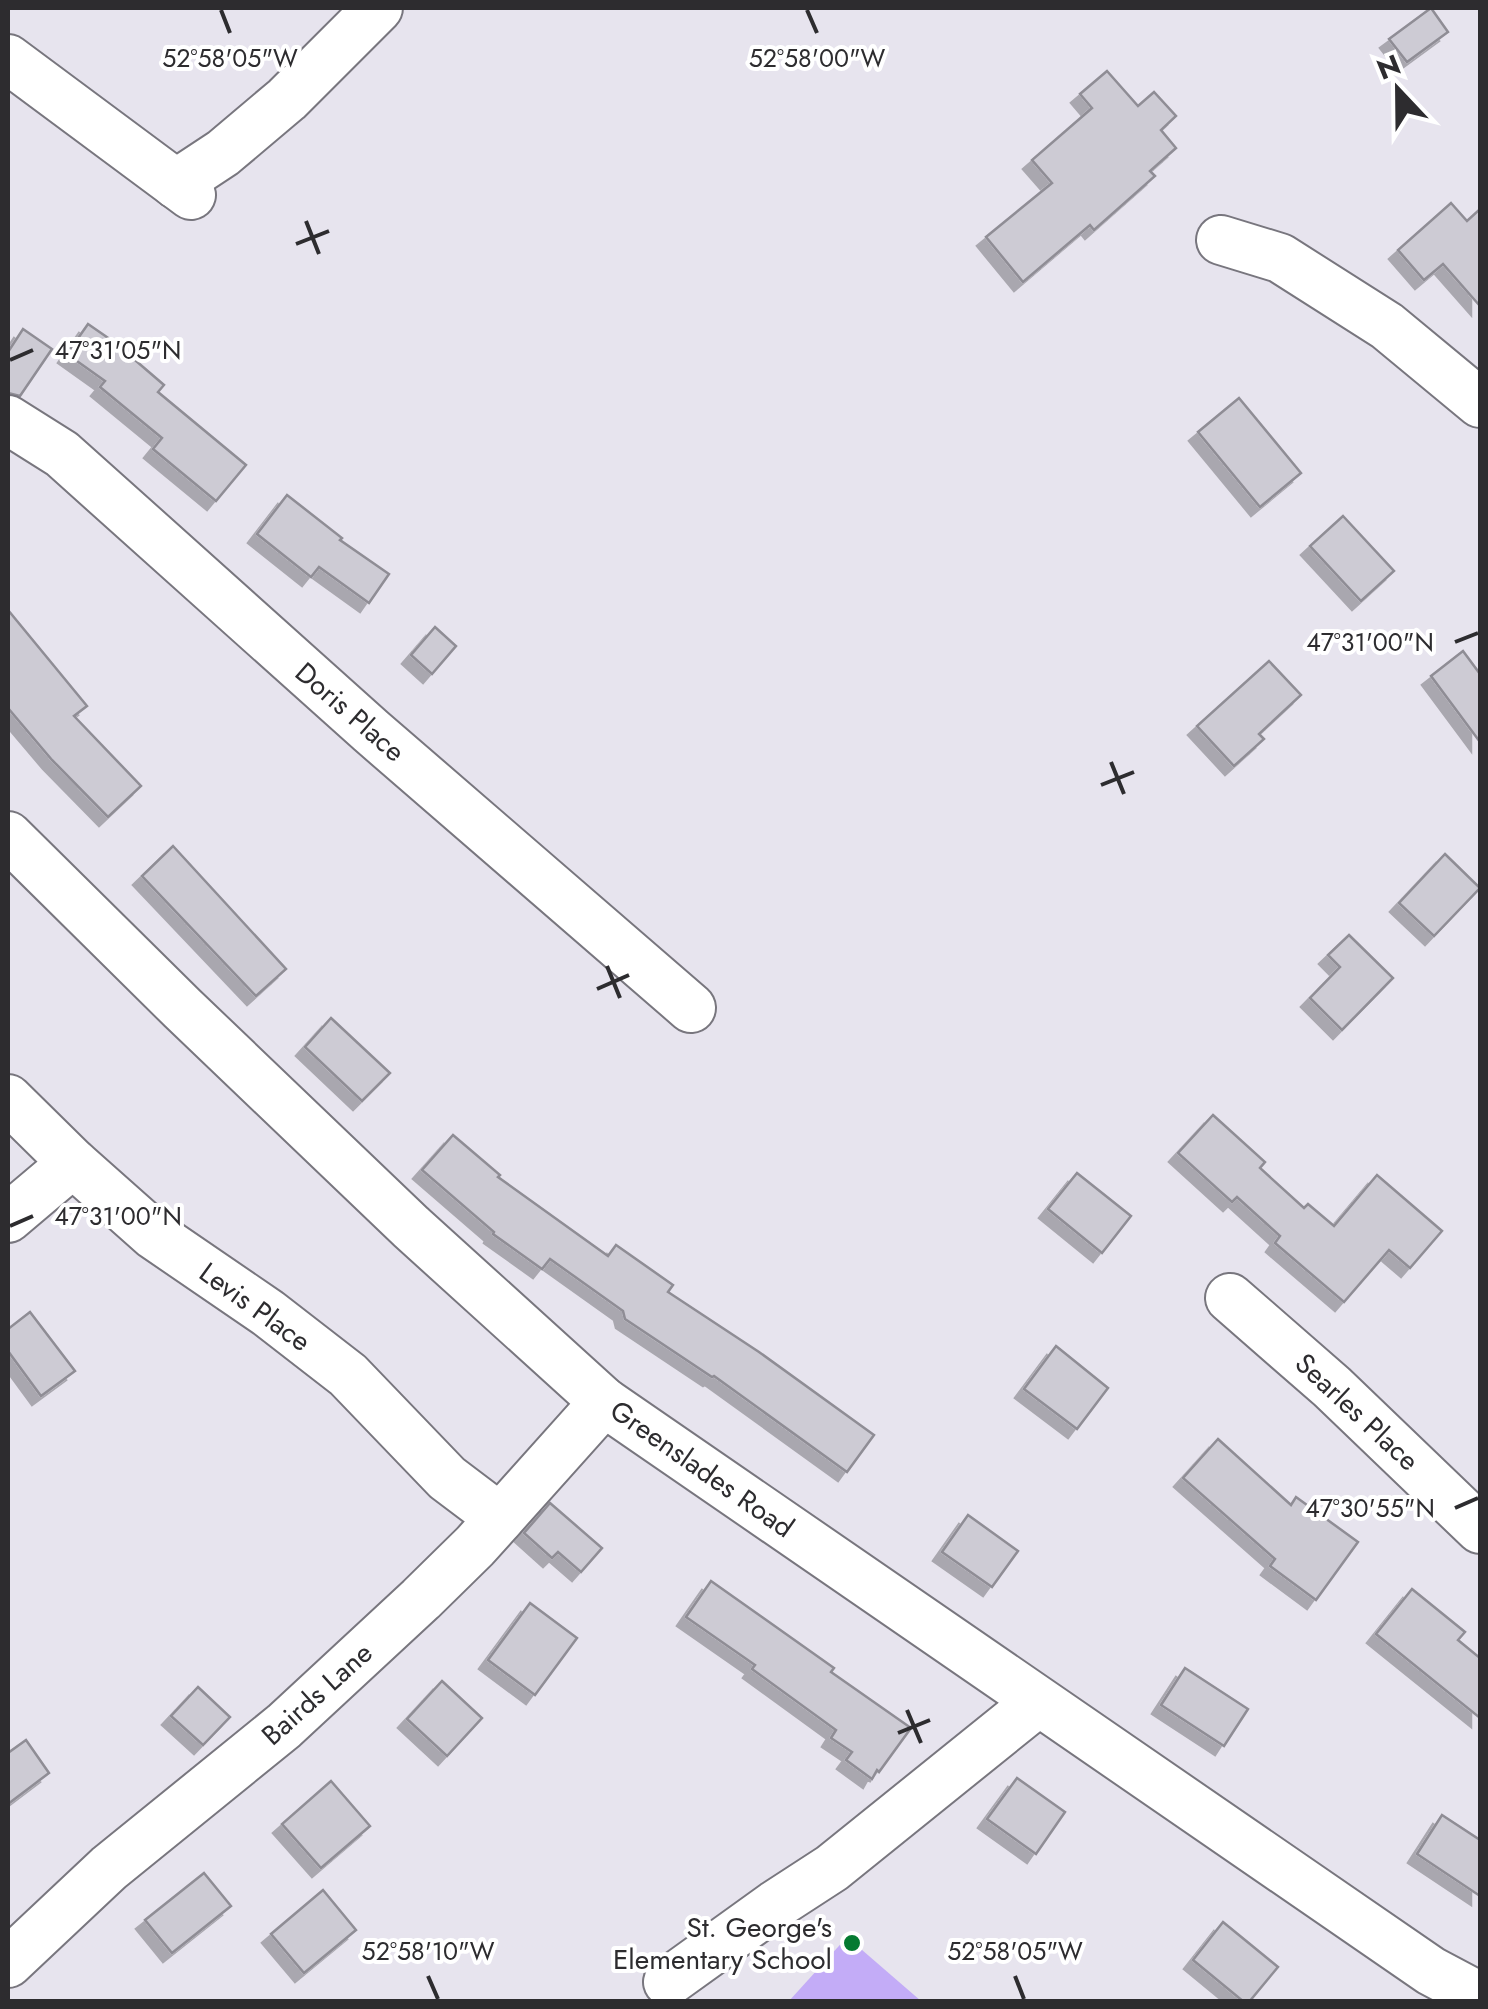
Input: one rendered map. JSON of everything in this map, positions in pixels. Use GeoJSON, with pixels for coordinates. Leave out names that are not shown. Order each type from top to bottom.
{"type":"FeatureCollection","features":[{"type":"Feature","properties":{"kind":"street"},"geometry":{"type":"LineString","coordinates":[[8,59],[184,189],[287,99],[378,8]]}},
{"type":"Feature","properties":{"kind":"street"},"geometry":{"type":"LineString","coordinates":[[1222,240],[1280,258],[1387,326],[1480,402]]}},
{"type":"Feature","properties":{"kind":"street","name":"Doris Place"},"geometry":{"type":"LineString","coordinates":[[8,420],[62,454],[371,731],[691,1008]]}},
{"type":"Feature","properties":{"kind":"street","name":"Greenslades Road"},"geometry":{"type":"LineString","coordinates":[[8,836],[412,1227],[604,1402],[1431,1970],[1480,1997]]}},
{"type":"Feature","properties":{"kind":"street","name":"Levis Place"},"geometry":{"type":"LineString","coordinates":[[8,1099],[72,1163],[154,1234],[268,1313],[348,1375],[447,1478],[500,1518]]}},
{"type":"Feature","properties":{"kind":"street"},"geometry":{"type":"LineString","coordinates":[[8,1218],[72,1163]]}},
{"type":"Feature","properties":{"kind":"street","name":"Searles Place"},"geometry":{"type":"LineString","coordinates":[[1230,1298],[1332,1387],[1480,1529]]}},
{"type":"Feature","properties":{"kind":"street","name":"Bairds Lane"},"geometry":{"type":"LineString","coordinates":[[8,1964],[109,1868],[284,1726],[421,1599],[476,1546],[604,1402]]}},
{"type":"Feature","properties":{"kind":"street"},"geometry":{"type":"LineString","coordinates":[[668,1982],[832,1868],[1038,1702]]}},
{"type":"Feature","properties":{"kind":"shaded area"},"geometry":{"type":"Polygon","coordinates":[[[847,1937],[921,2001],[789,2001],[847,1937]]]}},
{"type":"Feature","properties":{"kind":"building"},"geometry":{"type":"Polygon","coordinates":[[[1431,8],[1448,32],[1407,62],[1389,39],[1431,8]]]}},
{"type":"Feature","properties":{"kind":"building"},"geometry":{"type":"Polygon","coordinates":[[[1107,71],[1138,106],[1154,92],[1176,116],[1161,130],[1176,148],[1150,171],[1155,176],[1094,230],[1090,225],[1023,282],[986,237],[1052,183],[1032,160],[1092,108],[1080,94],[1107,71]]]}},
{"type":"Feature","properties":{"kind":"building"},"geometry":{"type":"Polygon","coordinates":[[[1451,203],[1467,221],[1480,209],[1480,306],[1443,264],[1424,280],[1398,250],[1451,203]]]}},
{"type":"Feature","properties":{"kind":"building"},"geometry":{"type":"Polygon","coordinates":[[[88,324],[164,385],[158,392],[246,465],[216,501],[153,449],[162,438],[100,387],[105,381],[67,354],[88,324]]]}},
{"type":"Feature","properties":{"kind":"building"},"geometry":{"type":"Polygon","coordinates":[[[23,329],[52,349],[20,396],[8,393],[8,352],[23,329]]]}},
{"type":"Feature","properties":{"kind":"building"},"geometry":{"type":"Polygon","coordinates":[[[1239,398],[1301,473],[1260,507],[1198,432],[1239,398]]]}},
{"type":"Feature","properties":{"kind":"building"},"geometry":{"type":"Polygon","coordinates":[[[287,495],[340,540],[389,574],[369,603],[319,567],[311,577],[257,534],[287,495]]]}},
{"type":"Feature","properties":{"kind":"building"},"geometry":{"type":"Polygon","coordinates":[[[1343,516],[1394,571],[1361,601],[1310,546],[1343,516]]]}},
{"type":"Feature","properties":{"kind":"building"},"geometry":{"type":"Polygon","coordinates":[[[8,610],[87,706],[74,716],[141,786],[108,817],[8,708],[8,610]]]}},
{"type":"Feature","properties":{"kind":"building"},"geometry":{"type":"Polygon","coordinates":[[[435,627],[456,646],[432,674],[411,655],[435,627]]]}},
{"type":"Feature","properties":{"kind":"building"},"geometry":{"type":"Polygon","coordinates":[[[1463,651],[1480,674],[1480,742],[1431,676],[1463,651]]]}},
{"type":"Feature","properties":{"kind":"building"},"geometry":{"type":"Polygon","coordinates":[[[1269,661],[1301,695],[1259,734],[1264,739],[1234,766],[1197,726],[1269,661]]]}},
{"type":"Feature","properties":{"kind":"building"},"geometry":{"type":"Polygon","coordinates":[[[173,846],[286,969],[256,996],[142,876],[173,846]]]}},
{"type":"Feature","properties":{"kind":"building"},"geometry":{"type":"Polygon","coordinates":[[[1445,854],[1480,888],[1434,936],[1399,903],[1445,854]]]}},
{"type":"Feature","properties":{"kind":"building"},"geometry":{"type":"Polygon","coordinates":[[[1349,935],[1393,978],[1342,1030],[1310,998],[1340,967],[1328,955],[1349,935]]]}},
{"type":"Feature","properties":{"kind":"building"},"geometry":{"type":"Polygon","coordinates":[[[331,1018],[390,1073],[362,1101],[305,1047],[331,1018]]]}},
{"type":"Feature","properties":{"kind":"building"},"geometry":{"type":"Polygon","coordinates":[[[1213,1115],[1265,1162],[1260,1168],[1304,1208],[1308,1204],[1334,1226],[1377,1175],[1442,1231],[1410,1268],[1389,1250],[1344,1302],[1275,1243],[1280,1236],[1237,1197],[1232,1202],[1178,1153],[1213,1115]]]}},
{"type":"Feature","properties":{"kind":"building"},"geometry":{"type":"Polygon","coordinates":[[[453,1135],[498,1177],[608,1256],[616,1245],[673,1285],[668,1292],[874,1435],[847,1472],[714,1376],[625,1319],[623,1311],[550,1259],[542,1269],[493,1234],[422,1170],[453,1135]]]}},
{"type":"Feature","properties":{"kind":"building"},"geometry":{"type":"Polygon","coordinates":[[[1077,1173],[1131,1216],[1102,1253],[1048,1209],[1077,1173]]]}},
{"type":"Feature","properties":{"kind":"building"},"geometry":{"type":"Polygon","coordinates":[[[30,1312],[75,1371],[41,1396],[8,1351],[8,1329],[30,1312]]]}},
{"type":"Feature","properties":{"kind":"building"},"geometry":{"type":"Polygon","coordinates":[[[1056,1346],[1108,1388],[1077,1429],[1024,1389],[1056,1346]]]}},
{"type":"Feature","properties":{"kind":"building"},"geometry":{"type":"Polygon","coordinates":[[[1218,1439],[1291,1505],[1296,1497],[1358,1542],[1316,1600],[1270,1566],[1275,1559],[1183,1478],[1218,1439]]]}},
{"type":"Feature","properties":{"kind":"building"},"geometry":{"type":"Polygon","coordinates":[[[550,1503],[602,1548],[581,1572],[558,1552],[552,1558],[524,1533],[550,1503]]]}},
{"type":"Feature","properties":{"kind":"building"},"geometry":{"type":"Polygon","coordinates":[[[968,1515],[1018,1551],[992,1587],[942,1552],[968,1515]]]}},
{"type":"Feature","properties":{"kind":"building"},"geometry":{"type":"Polygon","coordinates":[[[711,1581],[911,1728],[872,1779],[846,1760],[852,1752],[831,1738],[836,1730],[752,1669],[755,1665],[686,1617],[711,1581]]]}},
{"type":"Feature","properties":{"kind":"building"},"geometry":{"type":"Polygon","coordinates":[[[1412,1589],[1465,1632],[1458,1640],[1480,1658],[1480,1718],[1376,1634],[1412,1589]]]}},
{"type":"Feature","properties":{"kind":"building"},"geometry":{"type":"Polygon","coordinates":[[[530,1603],[577,1638],[535,1695],[488,1660],[530,1603]]]}},
{"type":"Feature","properties":{"kind":"building"},"geometry":{"type":"Polygon","coordinates":[[[1185,1668],[1248,1709],[1224,1746],[1161,1705],[1185,1668]]]}},
{"type":"Feature","properties":{"kind":"building"},"geometry":{"type":"Polygon","coordinates":[[[442,1681],[482,1718],[447,1756],[407,1719],[442,1681]]]}},
{"type":"Feature","properties":{"kind":"building"},"geometry":{"type":"Polygon","coordinates":[[[198,1687],[230,1717],[203,1745],[171,1716],[198,1687]]]}},
{"type":"Feature","properties":{"kind":"building"},"geometry":{"type":"Polygon","coordinates":[[[26,1740],[49,1773],[8,1804],[8,1753],[26,1740]]]}},
{"type":"Feature","properties":{"kind":"building"},"geometry":{"type":"Polygon","coordinates":[[[1017,1778],[1065,1812],[1036,1854],[987,1819],[1017,1778]]]}},
{"type":"Feature","properties":{"kind":"building"},"geometry":{"type":"Polygon","coordinates":[[[331,1781],[370,1826],[321,1868],[282,1824],[331,1781]]]}},
{"type":"Feature","properties":{"kind":"building"},"geometry":{"type":"Polygon","coordinates":[[[1442,1815],[1480,1840],[1480,1896],[1417,1854],[1442,1815]]]}},
{"type":"Feature","properties":{"kind":"building"},"geometry":{"type":"Polygon","coordinates":[[[204,1873],[231,1906],[172,1953],[145,1920],[204,1873]]]}},
{"type":"Feature","properties":{"kind":"building"},"geometry":{"type":"Polygon","coordinates":[[[323,1890],[356,1930],[304,1973],[271,1934],[323,1890]]]}},
{"type":"Feature","properties":{"kind":"building"},"geometry":{"type":"Polygon","coordinates":[[[1223,1922],[1278,1967],[1249,2002],[1193,1960],[1223,1922]]]}},
{"type":"Feature","properties":{"kind":"place","name":"St. George's Elementary School"},"geometry":{"type":"Point","coordinates":[852,1943]}}]}
